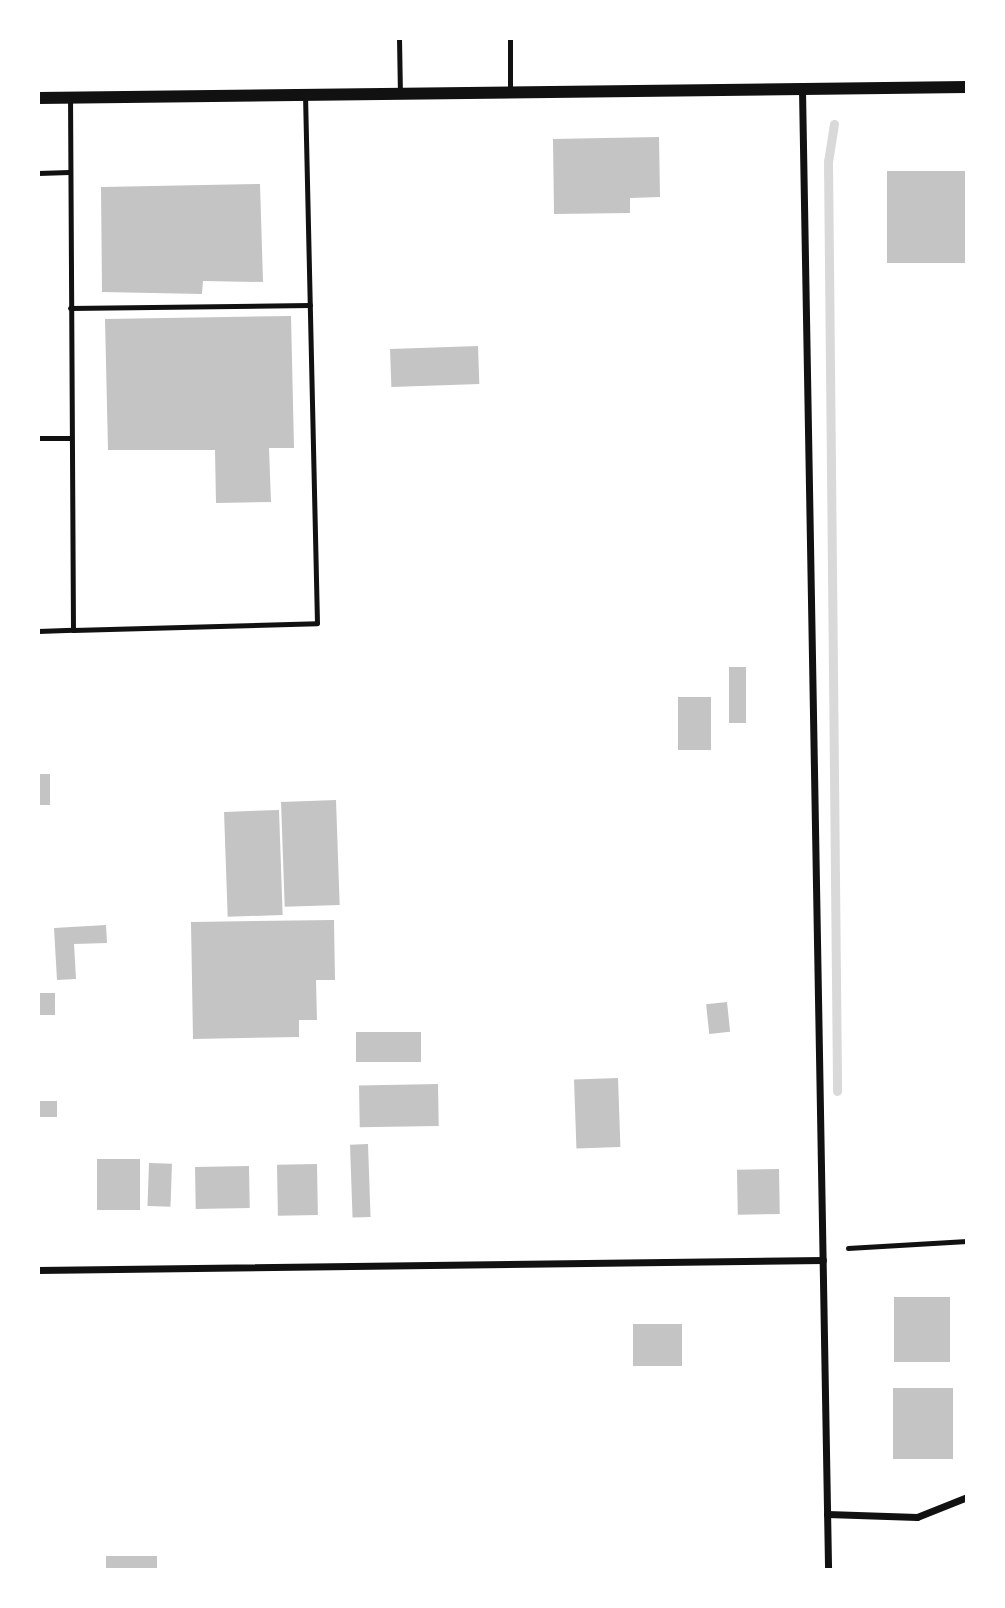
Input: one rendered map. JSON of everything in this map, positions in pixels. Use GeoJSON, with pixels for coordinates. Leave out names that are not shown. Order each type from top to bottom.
{"type":"FeatureCollection","features":[{"type":"Feature","properties":{"kind":"street"},"geometry":{"type":"LineString","coordinates":[[38,98],[967,87]]}},
{"type":"Feature","properties":{"kind":"street"},"geometry":{"type":"LineString","coordinates":[[802,90],[828,1570]]}},
{"type":"Feature","properties":{"kind":"street"},"geometry":{"type":"LineString","coordinates":[[38,1270],[823,1260]]}},
{"type":"Feature","properties":{"kind":"street"},"geometry":{"type":"LineString","coordinates":[[827,1514],[917,1517],[967,1497]]}},
{"type":"Feature","properties":{"kind":"lane"},"geometry":{"type":"LineString","coordinates":[[399,38],[400,94]]}},
{"type":"Feature","properties":{"kind":"lane"},"geometry":{"type":"LineString","coordinates":[[510,38],[510,94]]}},
{"type":"Feature","properties":{"kind":"lane"},"geometry":{"type":"LineString","coordinates":[[38,631],[317,623],[305,95]]}},
{"type":"Feature","properties":{"kind":"lane"},"geometry":{"type":"LineString","coordinates":[[70,97],[73,630]]}},
{"type":"Feature","properties":{"kind":"lane"},"geometry":{"type":"LineString","coordinates":[[38,173],[69,172]]}},
{"type":"Feature","properties":{"kind":"lane"},"geometry":{"type":"LineString","coordinates":[[70,308],[310,304]]}},
{"type":"Feature","properties":{"kind":"lane"},"geometry":{"type":"LineString","coordinates":[[38,438],[71,438]]}},
{"type":"Feature","properties":{"kind":"path"},"geometry":{"type":"LineString","coordinates":[[848,1248],[967,1241]]}},
{"type":"Feature","properties":{"kind":"building"},"geometry":{"type":"Polygon","coordinates":[[[659,137],[660,197],[630,198],[630,213],[554,214],[553,139],[659,137]]]}},
{"type":"Feature","properties":{"kind":"building"},"geometry":{"type":"Polygon","coordinates":[[[887,171],[967,171],[967,263],[887,263],[887,171]]]}},
{"type":"Feature","properties":{"kind":"building"},"geometry":{"type":"Polygon","coordinates":[[[260,184],[263,282],[203,281],[202,294],[102,292],[101,187],[260,184]]]}},
{"type":"Feature","properties":{"kind":"building"},"geometry":{"type":"Polygon","coordinates":[[[291,316],[294,448],[269,448],[271,502],[216,503],[215,450],[108,450],[105,319],[291,316]]]}},
{"type":"Feature","properties":{"kind":"building"},"geometry":{"type":"Polygon","coordinates":[[[478,346],[479,384],[391,387],[390,349],[478,346]]]}},
{"type":"Feature","properties":{"kind":"building"},"geometry":{"type":"Polygon","coordinates":[[[729,667],[746,667],[746,723],[729,723],[729,667]]]}},
{"type":"Feature","properties":{"kind":"building"},"geometry":{"type":"Polygon","coordinates":[[[678,697],[711,697],[711,750],[678,750],[678,697]]]}},
{"type":"Feature","properties":{"kind":"building"},"geometry":{"type":"Polygon","coordinates":[[[38,774],[50,774],[50,805],[38,805],[38,774]]]}},
{"type":"Feature","properties":{"kind":"building"},"geometry":{"type":"Polygon","coordinates":[[[336,800],[340,905],[285,907],[281,802],[336,800]]]}},
{"type":"Feature","properties":{"kind":"building"},"geometry":{"type":"Polygon","coordinates":[[[279,810],[283,915],[228,917],[224,812],[279,810]]]}},
{"type":"Feature","properties":{"kind":"building"},"geometry":{"type":"Polygon","coordinates":[[[334,920],[335,980],[316,980],[317,1020],[299,1020],[299,1037],[193,1039],[191,922],[334,920]]]}},
{"type":"Feature","properties":{"kind":"building"},"geometry":{"type":"Polygon","coordinates":[[[106,925],[107,943],[74,944],[76,979],[57,980],[54,928],[106,925]]]}},
{"type":"Feature","properties":{"kind":"building"},"geometry":{"type":"Polygon","coordinates":[[[38,993],[55,993],[55,1015],[38,1015],[38,993]]]}},
{"type":"Feature","properties":{"kind":"building"},"geometry":{"type":"Polygon","coordinates":[[[727,1002],[730,1032],[709,1034],[706,1004],[727,1002]]]}},
{"type":"Feature","properties":{"kind":"building"},"geometry":{"type":"Polygon","coordinates":[[[356,1032],[421,1032],[421,1062],[356,1062],[356,1032]]]}},
{"type":"Feature","properties":{"kind":"building"},"geometry":{"type":"Polygon","coordinates":[[[618,1078],[620,1147],[576,1148],[574,1080],[618,1078]]]}},
{"type":"Feature","properties":{"kind":"building"},"geometry":{"type":"Polygon","coordinates":[[[438,1084],[439,1126],[360,1127],[359,1085],[438,1084]]]}},
{"type":"Feature","properties":{"kind":"building"},"geometry":{"type":"Polygon","coordinates":[[[38,1101],[57,1101],[57,1117],[38,1117],[38,1101]]]}},
{"type":"Feature","properties":{"kind":"building"},"geometry":{"type":"Polygon","coordinates":[[[368,1144],[371,1217],[353,1218],[350,1145],[368,1144]]]}},
{"type":"Feature","properties":{"kind":"building"},"geometry":{"type":"Polygon","coordinates":[[[97,1159],[140,1159],[140,1210],[97,1210],[97,1159]]]}},
{"type":"Feature","properties":{"kind":"building"},"geometry":{"type":"Polygon","coordinates":[[[149,1163],[172,1164],[170,1207],[147,1206],[149,1163]]]}},
{"type":"Feature","properties":{"kind":"building"},"geometry":{"type":"Polygon","coordinates":[[[317,1164],[318,1215],[278,1216],[277,1165],[317,1164]]]}},
{"type":"Feature","properties":{"kind":"building"},"geometry":{"type":"Polygon","coordinates":[[[249,1166],[250,1208],[196,1209],[195,1167],[249,1166]]]}},
{"type":"Feature","properties":{"kind":"building"},"geometry":{"type":"Polygon","coordinates":[[[779,1169],[780,1214],[738,1215],[737,1170],[779,1169]]]}},
{"type":"Feature","properties":{"kind":"building"},"geometry":{"type":"Polygon","coordinates":[[[894,1297],[950,1297],[950,1362],[894,1362],[894,1297]]]}},
{"type":"Feature","properties":{"kind":"building"},"geometry":{"type":"Polygon","coordinates":[[[633,1324],[682,1324],[682,1366],[633,1366],[633,1324]]]}},
{"type":"Feature","properties":{"kind":"building"},"geometry":{"type":"Polygon","coordinates":[[[893,1388],[953,1388],[953,1459],[893,1459],[893,1388]]]}},
{"type":"Feature","properties":{"kind":"building"},"geometry":{"type":"Polygon","coordinates":[[[106,1556],[157,1556],[157,1570],[106,1570],[106,1556]]]}},
{"type":"Feature","properties":{"kind":"waterway"},"geometry":{"type":"LineString","coordinates":[[834,124],[828,162],[837,1091]]}}]}
